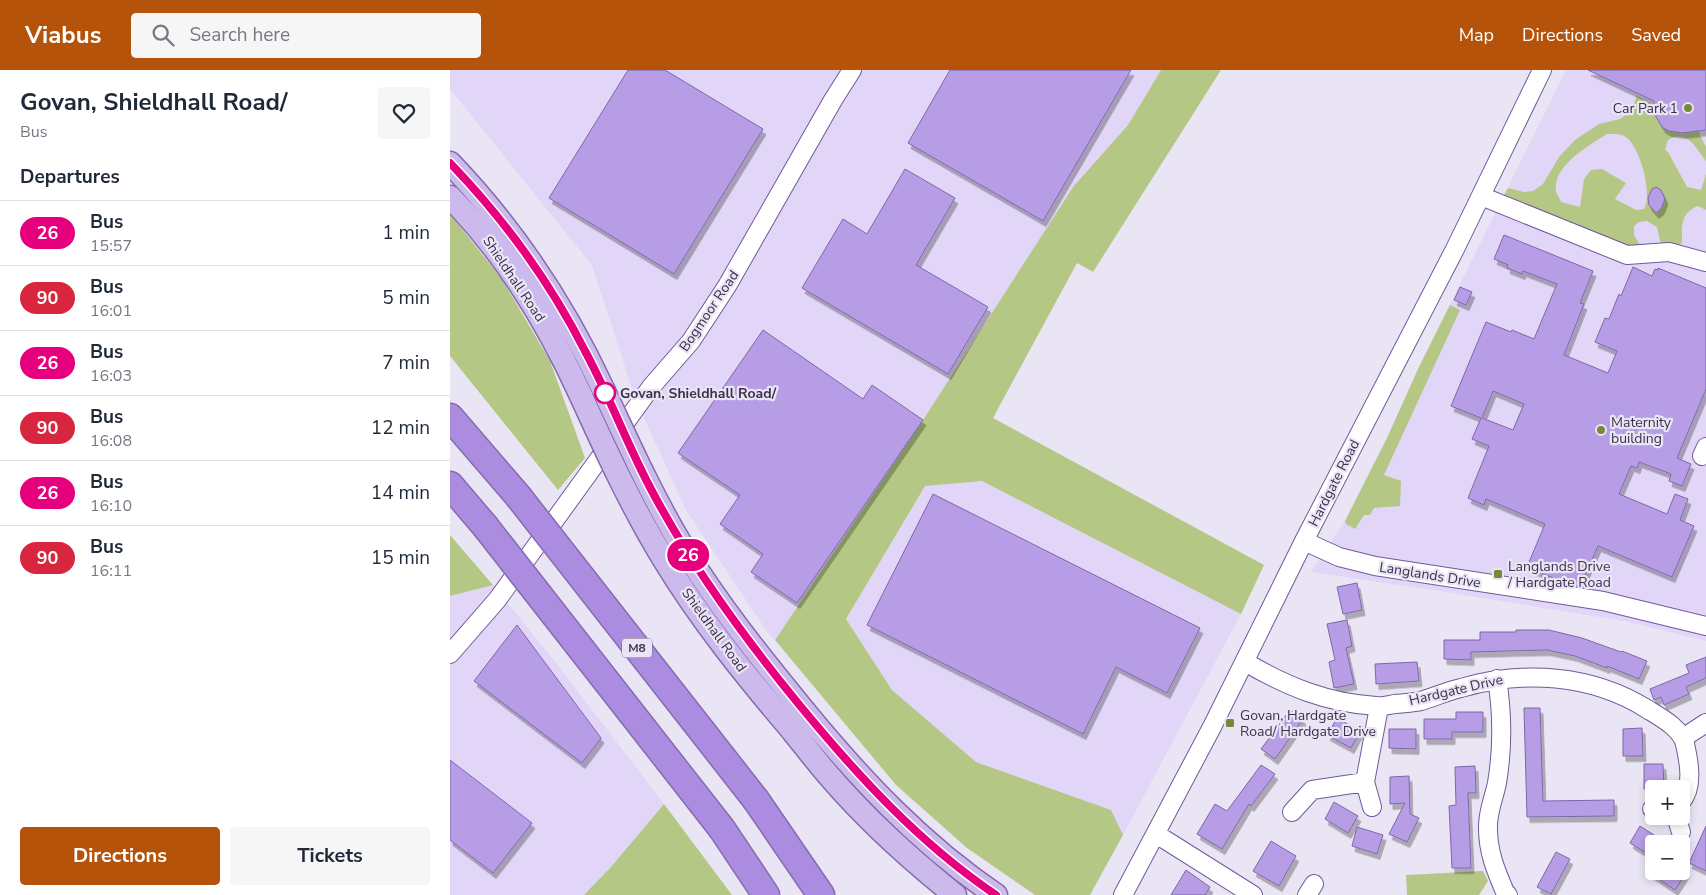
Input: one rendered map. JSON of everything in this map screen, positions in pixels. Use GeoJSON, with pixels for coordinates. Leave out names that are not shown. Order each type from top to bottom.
{"type":"FeatureCollection","features":[{"type":"Feature","properties":{"kind":"highway","name":"M8"},"geometry":{"type":"LineString","coordinates":[[450,416],[518,496],[756,800],[819,892]]}},
{"type":"Feature","properties":{"kind":"highway"},"geometry":{"type":"LineString","coordinates":[[450,485],[485,526],[722,829],[766,895]]}},
{"type":"Feature","properties":{"kind":"main road","name":"Shieldhall Road"},"geometry":{"type":"LineString","coordinates":[[450,163],[491,208],[535,268],[569,320],[651,489],[686,552],[747,639],[798,720],[830,776],[860,809],[925,871],[956,895]]}},
{"type":"Feature","properties":{"kind":"main road","name":"Shieldhall Road"},"geometry":{"type":"LineString","coordinates":[[450,197],[487,238],[555,341],[620,479],[664,559],[708,625],[798,720],[865,781],[907,824],[958,867],[996,895]]}},
{"type":"Feature","properties":{"kind":"street","name":"Bogmoor Road"},"geometry":{"type":"LineString","coordinates":[[450,654],[497,600],[651,387],[691,341],[727,286],[852,70]]}},
{"type":"Feature","properties":{"kind":"street","name":"Hardgate Road"},"geometry":{"type":"LineString","coordinates":[[1123,895],[1245,662],[1304,541],[1481,196],[1542,70]]}},
{"type":"Feature","properties":{"kind":"street"},"geometry":{"type":"LineString","coordinates":[[1481,196],[1627,255],[1669,252],[1706,262]]}},
{"type":"Feature","properties":{"kind":"street","name":"Langlands Drive"},"geometry":{"type":"LineString","coordinates":[[1304,541],[1339,557],[1375,566],[1603,601],[1706,626]]}},
{"type":"Feature","properties":{"kind":"street","name":"Hardgate Drive"},"geometry":{"type":"LineString","coordinates":[[1245,662],[1319,697],[1346,704],[1379,707],[1420,701],[1462,687],[1497,679],[1533,676],[1555,677],[1616,692],[1662,718],[1683,738]]}},
{"type":"Feature","properties":{"kind":"street"},"geometry":{"type":"LineString","coordinates":[[1497,679],[1501,701],[1502,739],[1495,791],[1487,828],[1492,862],[1508,895]]}},
{"type":"Feature","properties":{"kind":"street"},"geometry":{"type":"LineString","coordinates":[[1372,807],[1364,782],[1379,707]]}},
{"type":"Feature","properties":{"kind":"street"},"geometry":{"type":"LineString","coordinates":[[1689,780],[1683,738],[1706,723]]}},
{"type":"Feature","properties":{"kind":"street"},"geometry":{"type":"LineString","coordinates":[[1292,812],[1312,790],[1364,782]]}},
{"type":"Feature","properties":{"kind":"street"},"geometry":{"type":"LineString","coordinates":[[1156,834],[1253,895]]}},
{"type":"Feature","properties":{"kind":"shaded area"},"geometry":{"type":"Polygon","coordinates":[[[450,70],[1161,70],[1128,125],[1073,187],[923,420],[775,640],[768,633],[686,510],[635,398],[592,265],[450,89],[450,70]]]}},
{"type":"Feature","properties":{"kind":"shaded area"},"geometry":{"type":"Polygon","coordinates":[[[1566,70],[1706,70],[1706,641],[1624,621],[1311,572],[1345,521],[1566,70]]]}},
{"type":"Feature","properties":{"kind":"shaded area"},"geometry":{"type":"Polygon","coordinates":[[[982,481],[1241,614],[1123,835],[1111,810],[976,762],[892,690],[846,619],[925,485],[982,481]]]}},
{"type":"Feature","properties":{"kind":"shaded area"},"geometry":{"type":"Polygon","coordinates":[[[493,585],[561,669],[664,804],[640,833],[694,895],[450,895],[450,596],[493,585]]]}},
{"type":"Feature","properties":{"kind":"green space"},"geometry":{"type":"Polygon","coordinates":[[[1161,70],[1221,70],[1093,272],[1077,263],[993,418],[1264,565],[1241,614],[982,481],[925,486],[846,619],[892,690],[976,762],[1111,810],[1123,835],[1090,895],[1035,895],[967,848],[896,785],[775,640],[923,420],[1073,187],[1128,125],[1161,70]]]}},
{"type":"Feature","properties":{"kind":"green space"},"geometry":{"type":"Polygon","coordinates":[[[1637,96],[1654,105],[1659,123],[1663,128],[1675,132],[1699,129],[1706,147],[1706,161],[1695,146],[1686,138],[1675,137],[1668,140],[1665,150],[1668,152],[1687,187],[1701,190],[1706,174],[1706,210],[1698,206],[1685,216],[1682,226],[1682,243],[1673,246],[1668,245],[1660,241],[1657,227],[1647,221],[1639,222],[1634,226],[1634,235],[1641,247],[1637,249],[1503,197],[1508,188],[1524,192],[1533,191],[1543,184],[1559,157],[1575,140],[1599,124],[1620,119],[1630,112],[1637,96]],[[1607,134],[1582,150],[1560,173],[1556,182],[1556,191],[1561,202],[1580,207],[1584,179],[1591,170],[1602,169],[1626,183],[1615,199],[1636,210],[1644,209],[1647,193],[1646,182],[1636,150],[1626,137],[1619,134],[1607,134]]]}},
{"type":"Feature","properties":{"kind":"green space"},"geometry":{"type":"Polygon","coordinates":[[[450,214],[501,278],[550,361],[585,458],[558,490],[450,356],[450,214]]]}},
{"type":"Feature","properties":{"kind":"green space"},"geometry":{"type":"Polygon","coordinates":[[[1450,305],[1460,310],[1384,475],[1401,481],[1400,506],[1374,508],[1370,515],[1364,515],[1355,529],[1346,524],[1345,521],[1450,305]]]}},
{"type":"Feature","properties":{"kind":"green space"},"geometry":{"type":"Polygon","coordinates":[[[450,535],[493,585],[450,596],[450,535]]]}},
{"type":"Feature","properties":{"kind":"green space"},"geometry":{"type":"Polygon","coordinates":[[[664,804],[732,895],[584,895],[611,867],[664,804]]]}},
{"type":"Feature","properties":{"kind":"green space"},"geometry":{"type":"Polygon","coordinates":[[[1483,871],[1488,881],[1479,895],[1407,895],[1406,875],[1483,871]]]}},
{"type":"Feature","properties":{"kind":"building"},"geometry":{"type":"Polygon","coordinates":[[[628,70],[665,70],[763,129],[674,274],[549,198],[628,70]]]}},
{"type":"Feature","properties":{"kind":"building"},"geometry":{"type":"Polygon","coordinates":[[[950,70],[1131,70],[1043,221],[908,143],[950,70]]]}},
{"type":"Feature","properties":{"kind":"building","name":"Car Park 1"},"geometry":{"type":"Polygon","coordinates":[[[1588,70],[1706,70],[1706,130],[1682,133],[1663,128],[1656,117],[1654,101],[1588,70]]]}},
{"type":"Feature","properties":{"kind":"building"},"geometry":{"type":"Polygon","coordinates":[[[905,169],[955,198],[916,265],[988,307],[948,374],[802,288],[843,219],[867,234],[905,169]]]}},
{"type":"Feature","properties":{"kind":"building"},"geometry":{"type":"Polygon","coordinates":[[[1656,187],[1661,190],[1665,199],[1661,209],[1656,213],[1649,205],[1648,198],[1652,189],[1656,187]]]}},
{"type":"Feature","properties":{"kind":"building","name":"Maternity building"},"geometry":{"type":"Polygon","coordinates":[[[1504,235],[1593,271],[1580,303],[1584,304],[1564,355],[1608,373],[1617,351],[1595,342],[1605,318],[1609,319],[1619,294],[1621,296],[1633,267],[1652,276],[1655,269],[1658,270],[1658,268],[1706,288],[1706,389],[1677,458],[1691,464],[1682,486],[1669,481],[1671,474],[1639,462],[1637,468],[1631,466],[1619,494],[1667,514],[1675,494],[1688,499],[1680,520],[1694,526],[1672,577],[1598,546],[1580,587],[1570,585],[1527,567],[1545,524],[1486,499],[1484,505],[1468,498],[1489,446],[1472,439],[1481,418],[1451,406],[1486,322],[1534,339],[1557,284],[1523,271],[1522,274],[1507,268],[1508,265],[1494,259],[1504,235]],[[1493,391],[1482,418],[1513,430],[1524,404],[1493,391]]]}},
{"type":"Feature","properties":{"kind":"building"},"geometry":{"type":"Polygon","coordinates":[[[1460,287],[1472,292],[1466,305],[1454,300],[1460,287]]]}},
{"type":"Feature","properties":{"kind":"building"},"geometry":{"type":"Polygon","coordinates":[[[763,330],[863,399],[872,385],[923,420],[797,603],[751,572],[763,554],[720,524],[740,495],[678,453],[763,330]]]}},
{"type":"Feature","properties":{"kind":"building"},"geometry":{"type":"Polygon","coordinates":[[[933,494],[1200,628],[1167,693],[1116,667],[1083,734],[867,625],[933,494]]]}},
{"type":"Feature","properties":{"kind":"building"},"geometry":{"type":"Polygon","coordinates":[[[1357,583],[1362,610],[1343,614],[1337,587],[1357,583]]]}},
{"type":"Feature","properties":{"kind":"building"},"geometry":{"type":"Polygon","coordinates":[[[1347,620],[1352,646],[1346,648],[1354,684],[1334,688],[1329,662],[1335,660],[1327,624],[1347,620]]]}},
{"type":"Feature","properties":{"kind":"building"},"geometry":{"type":"Polygon","coordinates":[[[517,625],[601,738],[582,763],[474,681],[517,625]]]}},
{"type":"Feature","properties":{"kind":"building"},"geometry":{"type":"Polygon","coordinates":[[[1516,630],[1549,630],[1582,638],[1647,661],[1639,679],[1607,666],[1607,668],[1575,656],[1547,650],[1471,652],[1471,660],[1444,659],[1444,640],[1480,640],[1480,632],[1516,632],[1516,630]]]}},
{"type":"Feature","properties":{"kind":"building"},"geometry":{"type":"Polygon","coordinates":[[[1706,657],[1706,678],[1686,687],[1689,694],[1664,705],[1661,697],[1654,700],[1650,689],[1689,673],[1686,665],[1706,657]]]}},
{"type":"Feature","properties":{"kind":"building"},"geometry":{"type":"Polygon","coordinates":[[[1417,662],[1419,681],[1376,684],[1375,664],[1417,662]]]}},
{"type":"Feature","properties":{"kind":"building"},"geometry":{"type":"Polygon","coordinates":[[[1524,708],[1540,708],[1543,801],[1614,800],[1614,816],[1527,817],[1524,708]]]}},
{"type":"Feature","properties":{"kind":"building"},"geometry":{"type":"Polygon","coordinates":[[[1290,710],[1303,719],[1275,759],[1261,749],[1290,710]]]}},
{"type":"Feature","properties":{"kind":"building"},"geometry":{"type":"Polygon","coordinates":[[[1456,712],[1483,712],[1483,732],[1452,732],[1452,739],[1424,739],[1424,719],[1456,719],[1456,712]]]}},
{"type":"Feature","properties":{"kind":"building"},"geometry":{"type":"Polygon","coordinates":[[[1337,718],[1360,731],[1351,748],[1327,735],[1337,718]]]}},
{"type":"Feature","properties":{"kind":"building"},"geometry":{"type":"Polygon","coordinates":[[[1642,728],[1643,756],[1623,756],[1623,729],[1642,728]]]}},
{"type":"Feature","properties":{"kind":"building"},"geometry":{"type":"Polygon","coordinates":[[[1389,729],[1416,729],[1416,749],[1389,748],[1389,729]]]}},
{"type":"Feature","properties":{"kind":"building"},"geometry":{"type":"Polygon","coordinates":[[[450,760],[532,823],[493,873],[450,840],[450,760]]]}},
{"type":"Feature","properties":{"kind":"building"},"geometry":{"type":"Polygon","coordinates":[[[1644,764],[1663,764],[1664,780],[1645,780],[1644,789],[1644,764]]]}},
{"type":"Feature","properties":{"kind":"building"},"geometry":{"type":"Polygon","coordinates":[[[1261,765],[1275,774],[1251,806],[1249,804],[1222,849],[1197,834],[1215,804],[1227,811],[1261,765]]]}},
{"type":"Feature","properties":{"kind":"building"},"geometry":{"type":"Polygon","coordinates":[[[1475,766],[1476,793],[1468,793],[1471,868],[1452,868],[1449,806],[1456,805],[1455,767],[1475,766]]]}},
{"type":"Feature","properties":{"kind":"building"},"geometry":{"type":"Polygon","coordinates":[[[1409,776],[1410,814],[1419,818],[1407,842],[1389,834],[1405,803],[1390,804],[1390,777],[1409,776]]]}},
{"type":"Feature","properties":{"kind":"building"},"geometry":{"type":"Polygon","coordinates":[[[1334,802],[1358,816],[1348,833],[1325,819],[1334,802]]]}},
{"type":"Feature","properties":{"kind":"building"},"geometry":{"type":"Polygon","coordinates":[[[1640,826],[1654,835],[1645,835],[1645,852],[1630,843],[1640,826]]]}},
{"type":"Feature","properties":{"kind":"building"},"geometry":{"type":"Polygon","coordinates":[[[1706,826],[1706,871],[1690,863],[1706,826]]]}},
{"type":"Feature","properties":{"kind":"building"},"geometry":{"type":"Polygon","coordinates":[[[1357,827],[1383,835],[1377,854],[1352,846],[1357,827]]]}},
{"type":"Feature","properties":{"kind":"building"},"geometry":{"type":"Polygon","coordinates":[[[1271,841],[1296,856],[1279,886],[1253,871],[1271,841]]]}},
{"type":"Feature","properties":{"kind":"building"},"geometry":{"type":"Polygon","coordinates":[[[1556,852],[1570,859],[1551,894],[1537,887],[1556,852]]]}},
{"type":"Feature","properties":{"kind":"building"},"geometry":{"type":"Polygon","coordinates":[[[1186,870],[1210,887],[1205,895],[1171,895],[1186,870]]]}},
{"type":"Feature","properties":{"kind":"building"},"geometry":{"type":"Polygon","coordinates":[[[1660,880],[1681,880],[1675,890],[1660,880]]]}},
{"type":"Feature","properties":{"kind":"bus line","name":"26"},"geometry":{"type":"LineString","coordinates":[[450,163],[491,208],[561,307],[586,353],[666,517],[699,572],[747,639],[832,744],[878,795],[930,844],[996,895]]}},
{"type":"Feature","properties":{"kind":"place","name":"Car Park 1"},"geometry":{"type":"Point","coordinates":[1688,108]}},
{"type":"Feature","properties":{"kind":"place","name":"Govan, Shieldhall Road/"},"geometry":{"type":"Point","coordinates":[605,393]}},
{"type":"Feature","properties":{"kind":"place","name":"Maternity building"},"geometry":{"type":"Point","coordinates":[1601,430]}},
{"type":"Feature","properties":{"kind":"place","name":"Langlands Drive / Hardgate Road"},"geometry":{"type":"Point","coordinates":[1498,574]}},
{"type":"Feature","properties":{"kind":"place","name":"Govan, Hardgate Road/ Hardgate Drive"},"geometry":{"type":"Point","coordinates":[1230,723]}}]}
